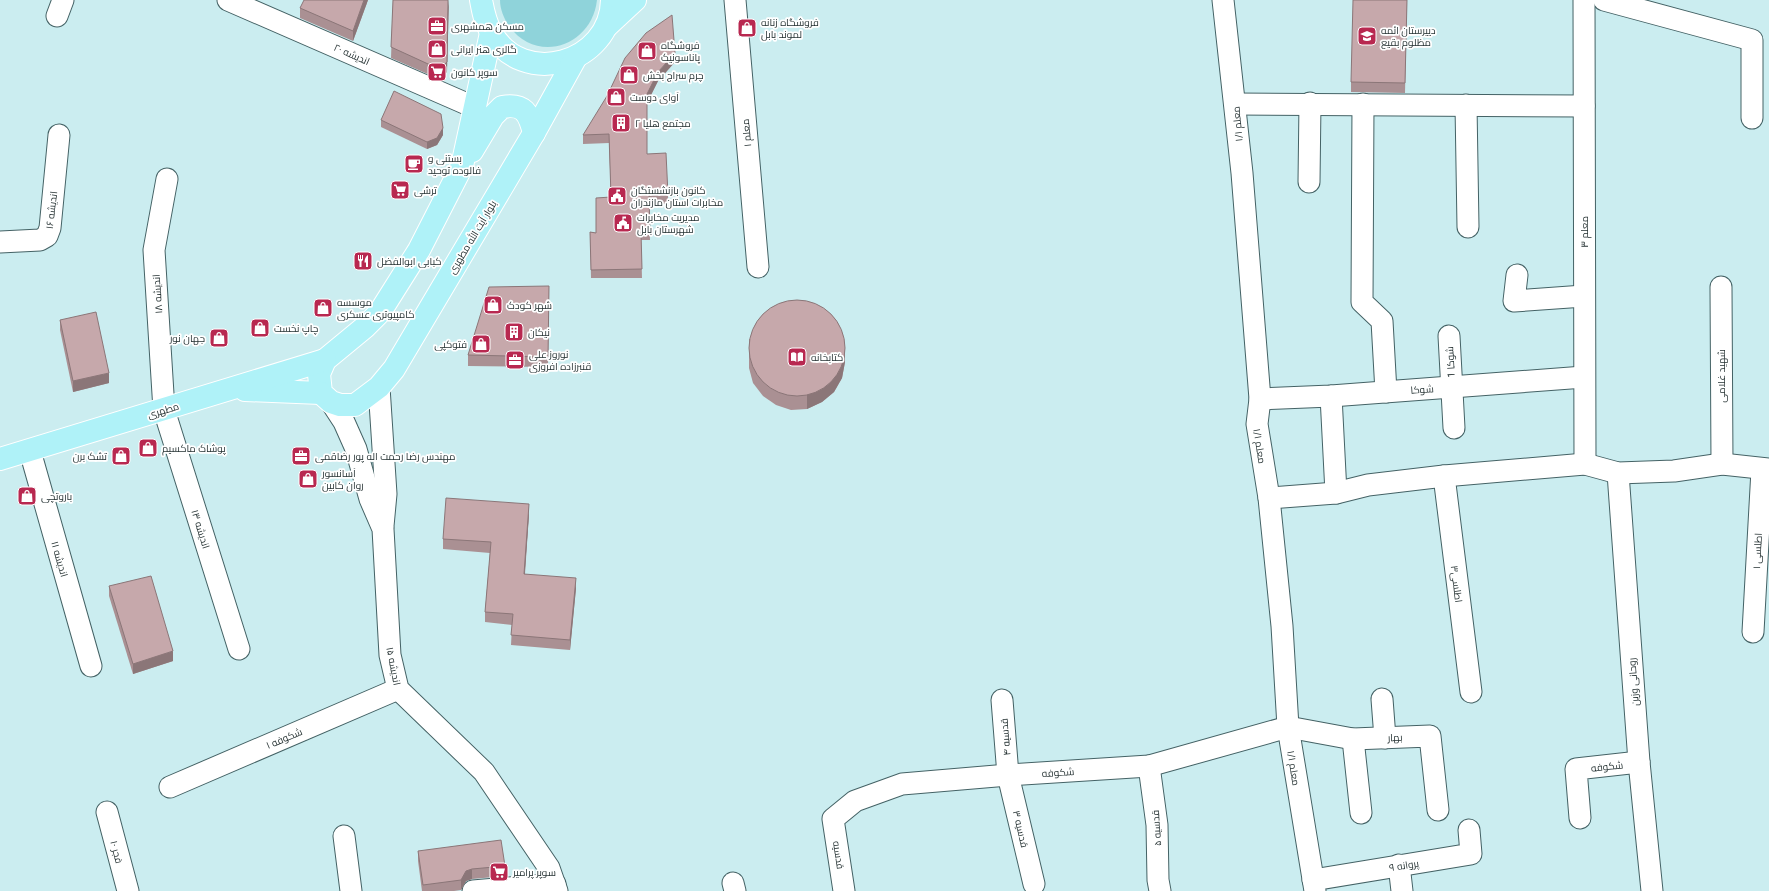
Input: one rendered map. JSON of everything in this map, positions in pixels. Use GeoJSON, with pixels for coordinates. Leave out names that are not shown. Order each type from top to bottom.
{"type":"FeatureCollection","features":[{"type":"Feature","properties":{"kind":"main road"},"geometry":{"type":"LineString","coordinates":[[481,0],[484,16],[491,33],[500,44],[523,59],[536,63],[549,64],[563,62],[576,57],[588,49],[599,39],[607,26],[635,0]]}},
{"type":"Feature","properties":{"kind":"main road"},"geometry":{"type":"LineString","coordinates":[[607,26],[612,8],[612,0]]}},
{"type":"Feature","properties":{"kind":"main road"},"geometry":{"type":"LineString","coordinates":[[462,166],[476,108],[491,33]]}},
{"type":"Feature","properties":{"kind":"main road","name":"بلوار آیت الله مطهری"},"geometry":{"type":"LineString","coordinates":[[326,397],[340,405],[355,405],[379,387],[394,369],[534,133],[576,57]]}},
{"type":"Feature","properties":{"kind":"main road"},"geometry":{"type":"LineString","coordinates":[[228,389],[326,397],[319,374],[325,360],[365,327],[380,312],[419,250],[462,166],[493,116],[502,107],[512,105],[523,110],[530,117],[534,133]]}},
{"type":"Feature","properties":{"kind":"main road","name":"مطهری"},"geometry":{"type":"LineString","coordinates":[[0,459],[325,360]]}},
{"type":"Feature","properties":{"kind":"street","name":"اندیشه ۲۰"},"geometry":{"type":"LineString","coordinates":[[228,0],[476,108]]}},
{"type":"Feature","properties":{"kind":"street","name":"معلم ۱"},"geometry":{"type":"LineString","coordinates":[[735,0],[758,267]]}},
{"type":"Feature","properties":{"kind":"street","name":"معلم ۱/۱"},"geometry":{"type":"LineString","coordinates":[[1223,0],[1236,104],[1260,399],[1256,424],[1269,498],[1282,626],[1288,727],[1314,885]]}},
{"type":"Feature","properties":{"kind":"street","name":"معلم ۳"},"geometry":{"type":"LineString","coordinates":[[1584,0],[1585,464]]}},
{"type":"Feature","properties":{"kind":"street"},"geometry":{"type":"LineString","coordinates":[[1604,0],[1752,40],[1752,118]]}},
{"type":"Feature","properties":{"kind":"street"},"geometry":{"type":"LineString","coordinates":[[1309,182],[1310,103]]}},
{"type":"Feature","properties":{"kind":"street"},"geometry":{"type":"LineString","coordinates":[[1236,104],[1310,103],[1584,106]]}},
{"type":"Feature","properties":{"kind":"street"},"geometry":{"type":"LineString","coordinates":[[1363,104],[1362,302],[1382,321],[1386,392]]}},
{"type":"Feature","properties":{"kind":"street"},"geometry":{"type":"LineString","coordinates":[[1466,105],[1468,227]]}},
{"type":"Feature","properties":{"kind":"street","name":"اندیشه ۱۶"},"geometry":{"type":"LineString","coordinates":[[0,242],[40,240],[47,236],[50,228],[59,135]]}},
{"type":"Feature","properties":{"kind":"street","name":"اندیشه ۱۸"},"geometry":{"type":"LineString","coordinates":[[164,410],[154,250],[167,179]]}},
{"type":"Feature","properties":{"kind":"street"},"geometry":{"type":"LineString","coordinates":[[1517,275],[1514,301],[1584,296]]}},
{"type":"Feature","properties":{"kind":"street","name":"شهید غلامی"},"geometry":{"type":"LineString","coordinates":[[1721,287],[1722,464]]}},
{"type":"Feature","properties":{"kind":"street","name":"شوکا 1"},"geometry":{"type":"LineString","coordinates":[[1449,336],[1454,428]]}},
{"type":"Feature","properties":{"kind":"street","name":"شوکا"},"geometry":{"type":"LineString","coordinates":[[1260,399],[1331,396],[1584,377]]}},
{"type":"Feature","properties":{"kind":"street"},"geometry":{"type":"LineString","coordinates":[[379,387],[386,494],[383,529]]}},
{"type":"Feature","properties":{"kind":"street"},"geometry":{"type":"LineString","coordinates":[[1331,396],[1336,493]]}},
{"type":"Feature","properties":{"kind":"street","name":"اندیشه ۱۵"},"geometry":{"type":"LineString","coordinates":[[326,397],[344,422],[356,449],[370,499],[383,529],[390,655],[398,689],[484,772],[549,868],[556,888]]}},
{"type":"Feature","properties":{"kind":"street","name":"اندیشه ١٣"},"geometry":{"type":"LineString","coordinates":[[164,410],[239,649]]}},
{"type":"Feature","properties":{"kind":"street","name":"اندیشه ۱۱"},"geometry":{"type":"LineString","coordinates":[[30,451],[91,666]]}},
{"type":"Feature","properties":{"kind":"street"},"geometry":{"type":"LineString","coordinates":[[1269,498],[1336,493],[1368,486],[1444,476],[1585,464],[1618,473],[1674,471],[1722,464],[1765,470]]}},
{"type":"Feature","properties":{"kind":"street","name":"اطلسی ۱"},"geometry":{"type":"LineString","coordinates":[[1753,632],[1765,470]]}},
{"type":"Feature","properties":{"kind":"street","name":"روحانی وزین"},"geometry":{"type":"LineString","coordinates":[[1618,473],[1639,762],[1652,891]]}},
{"type":"Feature","properties":{"kind":"street","name":"اطلسی۳"},"geometry":{"type":"LineString","coordinates":[[1444,476],[1471,692]]}},
{"type":"Feature","properties":{"kind":"street","name":"شکوفه ۱"},"geometry":{"type":"LineString","coordinates":[[170,787],[398,689]]}},
{"type":"Feature","properties":{"kind":"street"},"geometry":{"type":"LineString","coordinates":[[1382,699],[1385,738]]}},
{"type":"Feature","properties":{"kind":"street","name":"قدسیه ۴"},"geometry":{"type":"LineString","coordinates":[[1002,700],[1008,775]]}},
{"type":"Feature","properties":{"kind":"street","name":"شکوفه"},"geometry":{"type":"LineString","coordinates":[[834,819],[855,801],[902,784],[1008,775],[1149,766],[1288,727]]}},
{"type":"Feature","properties":{"kind":"street","name":"بهار"},"geometry":{"type":"LineString","coordinates":[[1288,727],[1353,739],[1430,736],[1438,810]]}},
{"type":"Feature","properties":{"kind":"street"},"geometry":{"type":"LineString","coordinates":[[1353,739],[1360,813]]}},
{"type":"Feature","properties":{"kind":"street","name":"شکوفه"},"geometry":{"type":"LineString","coordinates":[[1580,818],[1576,769],[1639,762]]}},
{"type":"Feature","properties":{"kind":"street","name":"قدسیه ۵"},"geometry":{"type":"LineString","coordinates":[[1149,766],[1157,825],[1160,891]]}},
{"type":"Feature","properties":{"kind":"street","name":"قدسیه ۳"},"geometry":{"type":"LineString","coordinates":[[1008,775],[1034,884]]}},
{"type":"Feature","properties":{"kind":"street","name":"فجر ۱۰"},"geometry":{"type":"LineString","coordinates":[[107,812],[128,891]]}},
{"type":"Feature","properties":{"kind":"street","name":"قدسیه"},"geometry":{"type":"LineString","coordinates":[[834,819],[844,891]]}},
{"type":"Feature","properties":{"kind":"street","name":"پروانه ۹"},"geometry":{"type":"LineString","coordinates":[[1314,885],[1399,865],[1471,854],[1470,830]]}},
{"type":"Feature","properties":{"kind":"street"},"geometry":{"type":"LineString","coordinates":[[344,836],[351,891]]}},
{"type":"Feature","properties":{"kind":"street"},"geometry":{"type":"LineString","coordinates":[[1399,865],[1402,891]]}},
{"type":"Feature","properties":{"kind":"street"},"geometry":{"type":"LineString","coordinates":[[473,891],[556,888]]}},
{"type":"Feature","properties":{"kind":"shaded area"},"geometry":{"type":"Polygon","coordinates":[[[500,0],[597,0],[593,16],[585,29],[574,39],[562,45],[548,47],[534,45],[521,38],[505,20],[500,0]]]}},
{"type":"Feature","properties":{"kind":"building"},"geometry":{"type":"Polygon","coordinates":[[[304,0],[364,0],[353,31],[300,8],[304,0]]]}},
{"type":"Feature","properties":{"kind":"building"},"geometry":{"type":"Polygon","coordinates":[[[393,0],[448,0],[447,62],[439,69],[391,47],[393,0]]]}},
{"type":"Feature","properties":{"kind":"building"},"geometry":{"type":"Polygon","coordinates":[[[1353,0],[1407,0],[1405,83],[1351,82],[1353,0]]]}},
{"type":"Feature","properties":{"kind":"building"},"geometry":{"type":"Polygon","coordinates":[[[672,15],[675,53],[658,72],[647,94],[647,154],[666,153],[668,195],[649,196],[650,231],[641,232],[642,269],[591,270],[590,232],[596,233],[596,198],[611,197],[609,134],[583,135],[607,96],[625,58],[646,33],[672,15]]]}},
{"type":"Feature","properties":{"kind":"building"},"geometry":{"type":"Polygon","coordinates":[[[394,91],[441,114],[443,128],[437,138],[427,142],[381,120],[394,91]]]}},
{"type":"Feature","properties":{"kind":"building","name":"نیکان"},"geometry":{"type":"Polygon","coordinates":[[[549,286],[548,357],[468,355],[489,287],[549,286]]]}},
{"type":"Feature","properties":{"kind":"building","name":"کتابخانه"},"geometry":{"type":"Polygon","coordinates":[[[797,300],[815,304],[824,308],[831,314],[837,321],[841,330],[845,348],[841,366],[837,375],[831,382],[824,388],[815,392],[797,396],[779,392],[770,388],[763,382],[757,375],[753,366],[749,348],[753,330],[757,321],[763,314],[770,308],[779,304],[797,300]]]}},
{"type":"Feature","properties":{"kind":"building"},"geometry":{"type":"Polygon","coordinates":[[[96,312],[109,373],[73,381],[60,320],[96,312]]]}},
{"type":"Feature","properties":{"kind":"building"},"geometry":{"type":"Polygon","coordinates":[[[446,498],[529,504],[524,574],[576,578],[570,640],[511,635],[513,614],[485,612],[491,542],[443,539],[446,498]]]}},
{"type":"Feature","properties":{"kind":"building"},"geometry":{"type":"Polygon","coordinates":[[[151,576],[173,651],[133,664],[109,586],[151,576]]]}},
{"type":"Feature","properties":{"kind":"building"},"geometry":{"type":"Polygon","coordinates":[[[501,840],[505,866],[472,869],[466,871],[461,880],[423,885],[418,851],[501,840]]]}},
{"type":"Feature","properties":{"kind":"place","name":"مسکن همشهری"},"geometry":{"type":"Point","coordinates":[437,26]}},
{"type":"Feature","properties":{"kind":"place","name":"فروشگاه زنانه لموند بابل"},"geometry":{"type":"Point","coordinates":[747,28]}},
{"type":"Feature","properties":{"kind":"place","name":"دییرستان ائمه مظلوم بقیع"},"geometry":{"type":"Point","coordinates":[1367,36]}},
{"type":"Feature","properties":{"kind":"place","name":"گالری هنر ایرانی"},"geometry":{"type":"Point","coordinates":[437,49]}},
{"type":"Feature","properties":{"kind":"place","name":"فروشگاه پاناسونیک"},"geometry":{"type":"Point","coordinates":[647,51]}},
{"type":"Feature","properties":{"kind":"place","name":"سوپر کانون"},"geometry":{"type":"Point","coordinates":[437,72]}},
{"type":"Feature","properties":{"kind":"place","name":"چرم سراج بخش"},"geometry":{"type":"Point","coordinates":[629,75]}},
{"type":"Feature","properties":{"kind":"place","name":"آوای دوست"},"geometry":{"type":"Point","coordinates":[616,97]}},
{"type":"Feature","properties":{"kind":"place","name":"مجتمع هلیا ۲"},"geometry":{"type":"Point","coordinates":[621,123]}},
{"type":"Feature","properties":{"kind":"place","name":"بستنی و فالوده توحید"},"geometry":{"type":"Point","coordinates":[414,164]}},
{"type":"Feature","properties":{"kind":"place","name":"ترشی"},"geometry":{"type":"Point","coordinates":[400,190]}},
{"type":"Feature","properties":{"kind":"place","name":"کانون بازنشستگان مخابرات استان مازندران"},"geometry":{"type":"Point","coordinates":[617,196]}},
{"type":"Feature","properties":{"kind":"place","name":"مدیریت مخابرات شهرستان بابل"},"geometry":{"type":"Point","coordinates":[623,223]}},
{"type":"Feature","properties":{"kind":"place","name":"کبابی ابوالفضل"},"geometry":{"type":"Point","coordinates":[363,261]}},
{"type":"Feature","properties":{"kind":"place","name":"شهر کودک"},"geometry":{"type":"Point","coordinates":[493,305]}},
{"type":"Feature","properties":{"kind":"place","name":"موسسه کامپیوتری عسکری"},"geometry":{"type":"Point","coordinates":[323,308]}},
{"type":"Feature","properties":{"kind":"place","name":"چاپ نخست"},"geometry":{"type":"Point","coordinates":[260,328]}},
{"type":"Feature","properties":{"kind":"place","name":"نیکان"},"geometry":{"type":"Point","coordinates":[514,332]}},
{"type":"Feature","properties":{"kind":"place","name":"جهان نور"},"geometry":{"type":"Point","coordinates":[219,338]}},
{"type":"Feature","properties":{"kind":"place","name":"فتوکپی"},"geometry":{"type":"Point","coordinates":[481,344]}},
{"type":"Feature","properties":{"kind":"place","name":"کتابخانه"},"geometry":{"type":"Point","coordinates":[797,357]}},
{"type":"Feature","properties":{"kind":"place","name":"نوروز علی قنبرزاده افروزی"},"geometry":{"type":"Point","coordinates":[515,360]}},
{"type":"Feature","properties":{"kind":"place","name":"پوشاک ماکسیم"},"geometry":{"type":"Point","coordinates":[148,448]}},
{"type":"Feature","properties":{"kind":"place","name":"تشک برن"},"geometry":{"type":"Point","coordinates":[121,456]}},
{"type":"Feature","properties":{"kind":"place","name":"مهندس رضا رحمت اله پور رضاقمی"},"geometry":{"type":"Point","coordinates":[301,456]}},
{"type":"Feature","properties":{"kind":"place","name":"آسانسور روان کابین"},"geometry":{"type":"Point","coordinates":[308,479]}},
{"type":"Feature","properties":{"kind":"place","name":"باروتچی"},"geometry":{"type":"Point","coordinates":[27,496]}},
{"type":"Feature","properties":{"kind":"place","name":"سوپر پرامیر"},"geometry":{"type":"Point","coordinates":[499,872]}}]}
